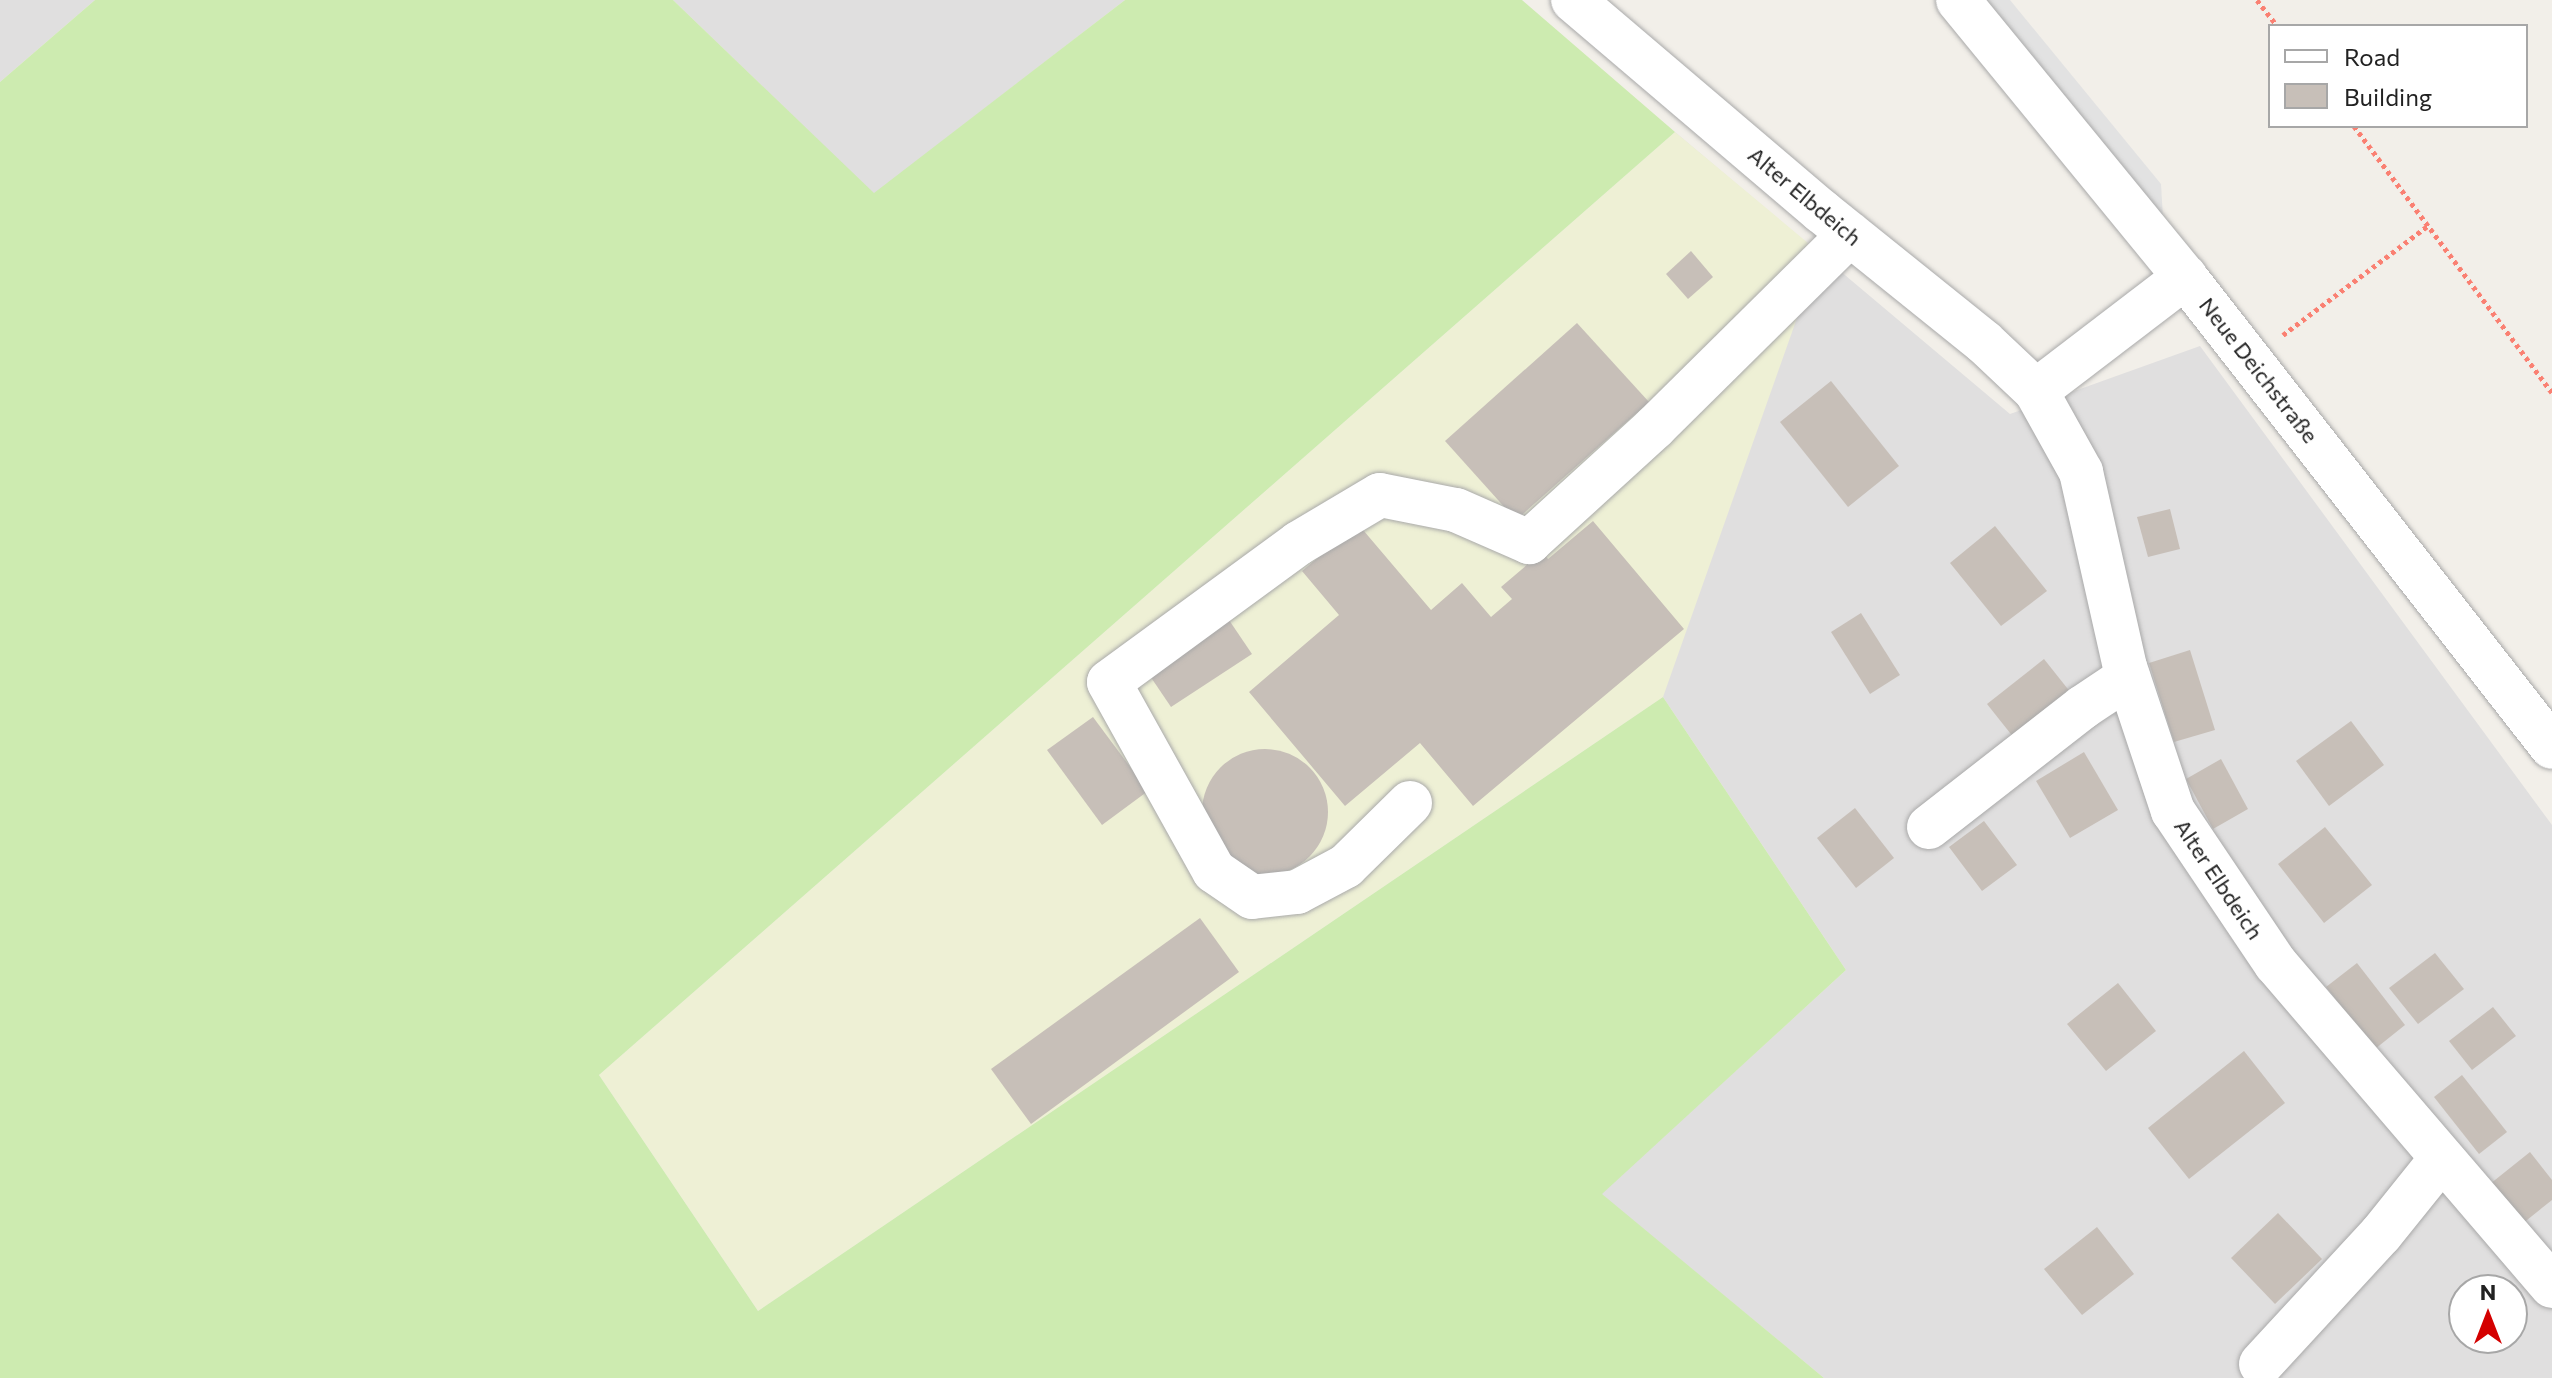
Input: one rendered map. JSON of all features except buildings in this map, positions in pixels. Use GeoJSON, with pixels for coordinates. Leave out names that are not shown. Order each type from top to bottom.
{"type":"FeatureCollection","features":[{"type":"Feature","properties":{"kind":"street","name":"Alter Elbdeich"},"geometry":{"type":"LineString","coordinates":[[1573,0],[1850,234],[1984,342],[2036,391],[2081,472],[2128,677],[2173,811],[2276,964],[2552,1286]]}},
{"type":"Feature","properties":{"kind":"street","name":"Neue Deichstraße"},"geometry":{"type":"LineString","coordinates":[[1958,0],[2185,277],[2552,747]]}},
{"type":"Feature","properties":{"kind":"street"},"geometry":{"type":"LineString","coordinates":[[1410,803],[1346,866],[1297,892],[1252,897],[1214,871],[1109,682],[1299,543],[1380,495],[1456,510],[1529,542],[1655,427],[1850,234]]}},
{"type":"Feature","properties":{"kind":"street"},"geometry":{"type":"LineString","coordinates":[[2036,391],[2185,277]]}},
{"type":"Feature","properties":{"kind":"street"},"geometry":{"type":"LineString","coordinates":[[1929,827],[2083,707],[2128,677]]}},
{"type":"Feature","properties":{"kind":"street"},"geometry":{"type":"LineString","coordinates":[[2261,1364],[2381,1234],[2442,1158]]}},
{"type":"Feature","properties":{"kind":"path"},"geometry":{"type":"LineString","coordinates":[[2257,0],[2275,24]]}},
{"type":"Feature","properties":{"kind":"path"},"geometry":{"type":"LineString","coordinates":[[2356,128],[2552,393]]}},
{"type":"Feature","properties":{"kind":"path"},"geometry":{"type":"LineString","coordinates":[[2278,339],[2429,225]]}},
{"type":"Feature","properties":{"kind":"shaded area"},"geometry":{"type":"Polygon","coordinates":[[[0,0],[95,0],[0,82],[0,0]]]}},
{"type":"Feature","properties":{"kind":"shaded area"},"geometry":{"type":"Polygon","coordinates":[[[673,0],[1125,0],[874,194],[673,0]]]}},
{"type":"Feature","properties":{"kind":"shaded area"},"geometry":{"type":"Polygon","coordinates":[[[1986,0],[2010,0],[2161,184],[2163,218],[1986,0]]]}},
{"type":"Feature","properties":{"kind":"shaded area"},"geometry":{"type":"Polygon","coordinates":[[[1675,132],[2010,414],[2200,346],[2552,825],[2552,1378],[1824,1378],[1601,1194],[1846,970],[1663,697],[1675,132]]]}},
{"type":"Feature","properties":{"kind":"green space"},"geometry":{"type":"Polygon","coordinates":[[[95,0],[673,0],[874,193],[1125,0],[1522,0],[1675,132],[599,1075],[758,1311],[1663,697],[1846,970],[1602,1194],[1824,1378],[0,1378],[0,82],[95,0]]]}},
{"type":"Feature","properties":{"kind":"green space"},"geometry":{"type":"Polygon","coordinates":[[[1675,132],[1820,253],[1663,697],[758,1311],[599,1075],[1675,132]]]}}]}
